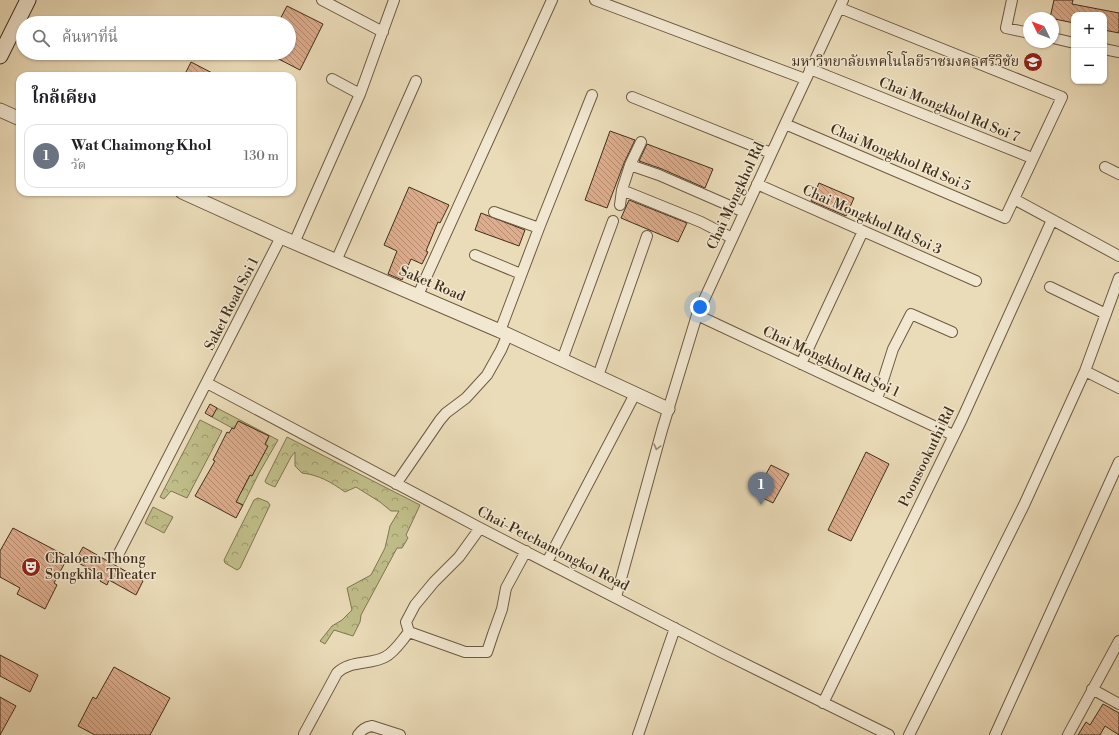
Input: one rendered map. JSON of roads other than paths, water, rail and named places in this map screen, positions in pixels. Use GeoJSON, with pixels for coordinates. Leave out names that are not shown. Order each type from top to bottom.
{"type":"FeatureCollection","features":[{"type":"Feature","properties":{"kind":"main road"},"geometry":{"type":"LineString","coordinates":[[20,16],[28,0]]}},
{"type":"Feature","properties":{"kind":"main road"},"geometry":{"type":"LineString","coordinates":[[0,56],[16,24]]}},
{"type":"Feature","properties":{"kind":"street"},"geometry":{"type":"LineString","coordinates":[[322,0],[336,3],[383,32]]}},
{"type":"Feature","properties":{"kind":"street"},"geometry":{"type":"LineString","coordinates":[[294,243],[360,94],[394,0]]}},
{"type":"Feature","properties":{"kind":"street"},"geometry":{"type":"LineString","coordinates":[[418,295],[552,0]]}},
{"type":"Feature","properties":{"kind":"street"},"geometry":{"type":"LineString","coordinates":[[595,0],[806,79]]}},
{"type":"Feature","properties":{"kind":"street"},"geometry":{"type":"LineString","coordinates":[[1012,0],[1006,28],[1023,32]]}},
{"type":"Feature","properties":{"kind":"street"},"geometry":{"type":"LineString","coordinates":[[842,4],[1062,97],[1014,199],[1119,256]]}},
{"type":"Feature","properties":{"kind":"street","name":"Chai Mongkhol Rd"},"geometry":{"type":"LineString","coordinates":[[616,597],[668,409],[697,315],[810,69],[842,4]]}},
{"type":"Feature","properties":{"kind":"street"},"geometry":{"type":"LineString","coordinates":[[1059,39],[1071,42]]}},
{"type":"Feature","properties":{"kind":"street"},"geometry":{"type":"LineString","coordinates":[[1107,50],[1119,52]]}},
{"type":"Feature","properties":{"kind":"street","name":"Chai Mongkhol Rd Soi 7"},"geometry":{"type":"LineString","coordinates":[[810,69],[1032,158]]}},
{"type":"Feature","properties":{"kind":"street"},"geometry":{"type":"LineString","coordinates":[[332,79],[360,94]]}},
{"type":"Feature","properties":{"kind":"street"},"geometry":{"type":"LineString","coordinates":[[336,261],[416,81]]}},
{"type":"Feature","properties":{"kind":"street"},"geometry":{"type":"LineString","coordinates":[[396,484],[440,420],[446,413],[466,398],[487,376],[501,350],[504,333],[521,274],[592,95]]}},
{"type":"Feature","properties":{"kind":"street"},"geometry":{"type":"LineString","coordinates":[[632,97],[771,153]]}},
{"type":"Feature","properties":{"kind":"street"},"geometry":{"type":"LineString","coordinates":[[0,110],[16,117]]}},
{"type":"Feature","properties":{"kind":"street","name":"Chai Mongkhol Rd Soi 5"},"geometry":{"type":"LineString","coordinates":[[785,124],[1004,218],[1014,199]]}},
{"type":"Feature","properties":{"kind":"street"},"geometry":{"type":"LineString","coordinates":[[620,205],[622,190],[630,165],[642,142]]}},
{"type":"Feature","properties":{"kind":"street"},"geometry":{"type":"LineString","coordinates":[[630,165],[659,175],[744,212]]}},
{"type":"Feature","properties":{"kind":"street"},"geometry":{"type":"LineString","coordinates":[[1106,167],[1119,174]]}},
{"type":"Feature","properties":{"kind":"street","name":"Chai Mongkhol Rd Soi 3"},"geometry":{"type":"LineString","coordinates":[[757,184],[976,281]]}},
{"type":"Feature","properties":{"kind":"street"},"geometry":{"type":"LineString","coordinates":[[622,190],[701,222],[732,238]]}},
{"type":"Feature","properties":{"kind":"street","name":"Saket Road"},"geometry":{"type":"LineString","coordinates":[[191,196],[294,243],[504,333],[668,409]]}},
{"type":"Feature","properties":{"kind":"street"},"geometry":{"type":"LineString","coordinates":[[494,212],[539,228]]}},
{"type":"Feature","properties":{"kind":"street","name":"Poonsookuthi Rd"},"geometry":{"type":"LineString","coordinates":[[823,703],[953,435],[1052,220]]}},
{"type":"Feature","properties":{"kind":"street"},"geometry":{"type":"LineString","coordinates":[[562,360],[613,221]]}},
{"type":"Feature","properties":{"kind":"street"},"geometry":{"type":"LineString","coordinates":[[801,364],[863,231]]}},
{"type":"Feature","properties":{"kind":"street"},"geometry":{"type":"LineString","coordinates":[[598,376],[648,236]]}},
{"type":"Feature","properties":{"kind":"street","name":"Saket Road Soi 1"},"geometry":{"type":"LineString","coordinates":[[118,555],[281,237]]}},
{"type":"Feature","properties":{"kind":"street"},"geometry":{"type":"LineString","coordinates":[[475,255],[521,274]]}},
{"type":"Feature","properties":{"kind":"street"},"geometry":{"type":"LineString","coordinates":[[910,735],[1024,505],[1085,372],[1119,278]]}},
{"type":"Feature","properties":{"kind":"street"},"geometry":{"type":"LineString","coordinates":[[1050,287],[1106,314]]}},
{"type":"Feature","properties":{"kind":"street"},"geometry":{"type":"LineString","coordinates":[[876,399],[893,349],[912,314],[952,332]]}},
{"type":"Feature","properties":{"kind":"street","name":"Chai Mongkhol Rd Soi 1"},"geometry":{"type":"LineString","coordinates":[[697,315],[953,435]]}},
{"type":"Feature","properties":{"kind":"street"},"geometry":{"type":"LineString","coordinates":[[1085,372],[1119,388]]}},
{"type":"Feature","properties":{"kind":"street","name":"Chai-Petchamongkol Road"},"geometry":{"type":"LineString","coordinates":[[207,383],[480,528],[823,703],[890,735]]}},
{"type":"Feature","properties":{"kind":"street"},"geometry":{"type":"LineString","coordinates":[[547,562],[635,394]]}},
{"type":"Feature","properties":{"kind":"street"},"geometry":{"type":"LineString","coordinates":[[994,735],[1119,462]]}},
{"type":"Feature","properties":{"kind":"street"},"geometry":{"type":"LineString","coordinates":[[409,632],[406,622],[415,605],[434,582],[459,557],[480,528]]}},
{"type":"Feature","properties":{"kind":"street"},"geometry":{"type":"LineString","coordinates":[[409,632],[465,652],[487,652],[502,609],[506,588],[526,551]]}},
{"type":"Feature","properties":{"kind":"street"},"geometry":{"type":"LineString","coordinates":[[638,735],[675,628]]}},
{"type":"Feature","properties":{"kind":"street"},"geometry":{"type":"LineString","coordinates":[[304,734],[342,668],[384,658],[409,632]]}},
{"type":"Feature","properties":{"kind":"street"},"geometry":{"type":"LineString","coordinates":[[1068,735],[1119,641]]}},
{"type":"Feature","properties":{"kind":"street"},"geometry":{"type":"LineString","coordinates":[[1092,689],[1119,704]]}},
{"type":"Feature","properties":{"kind":"street"},"geometry":{"type":"LineString","coordinates":[[358,735],[362,730],[372,726],[400,735]]}},
{"type":"Feature","properties":{"kind":"place","name":"มหาวิทยาลัยเทคโนโลยีราชมงคลศรีวิชัย"},"geometry":{"type":"Point","coordinates":[1033,62]}},
{"type":"Feature","properties":{"kind":"place","name":"Wat Chaimong Khol"},"geometry":{"type":"Point","coordinates":[761,505]}},
{"type":"Feature","properties":{"kind":"place","name":"Chaloem Thong Songkhla Theater"},"geometry":{"type":"Point","coordinates":[31,567]}}]}
